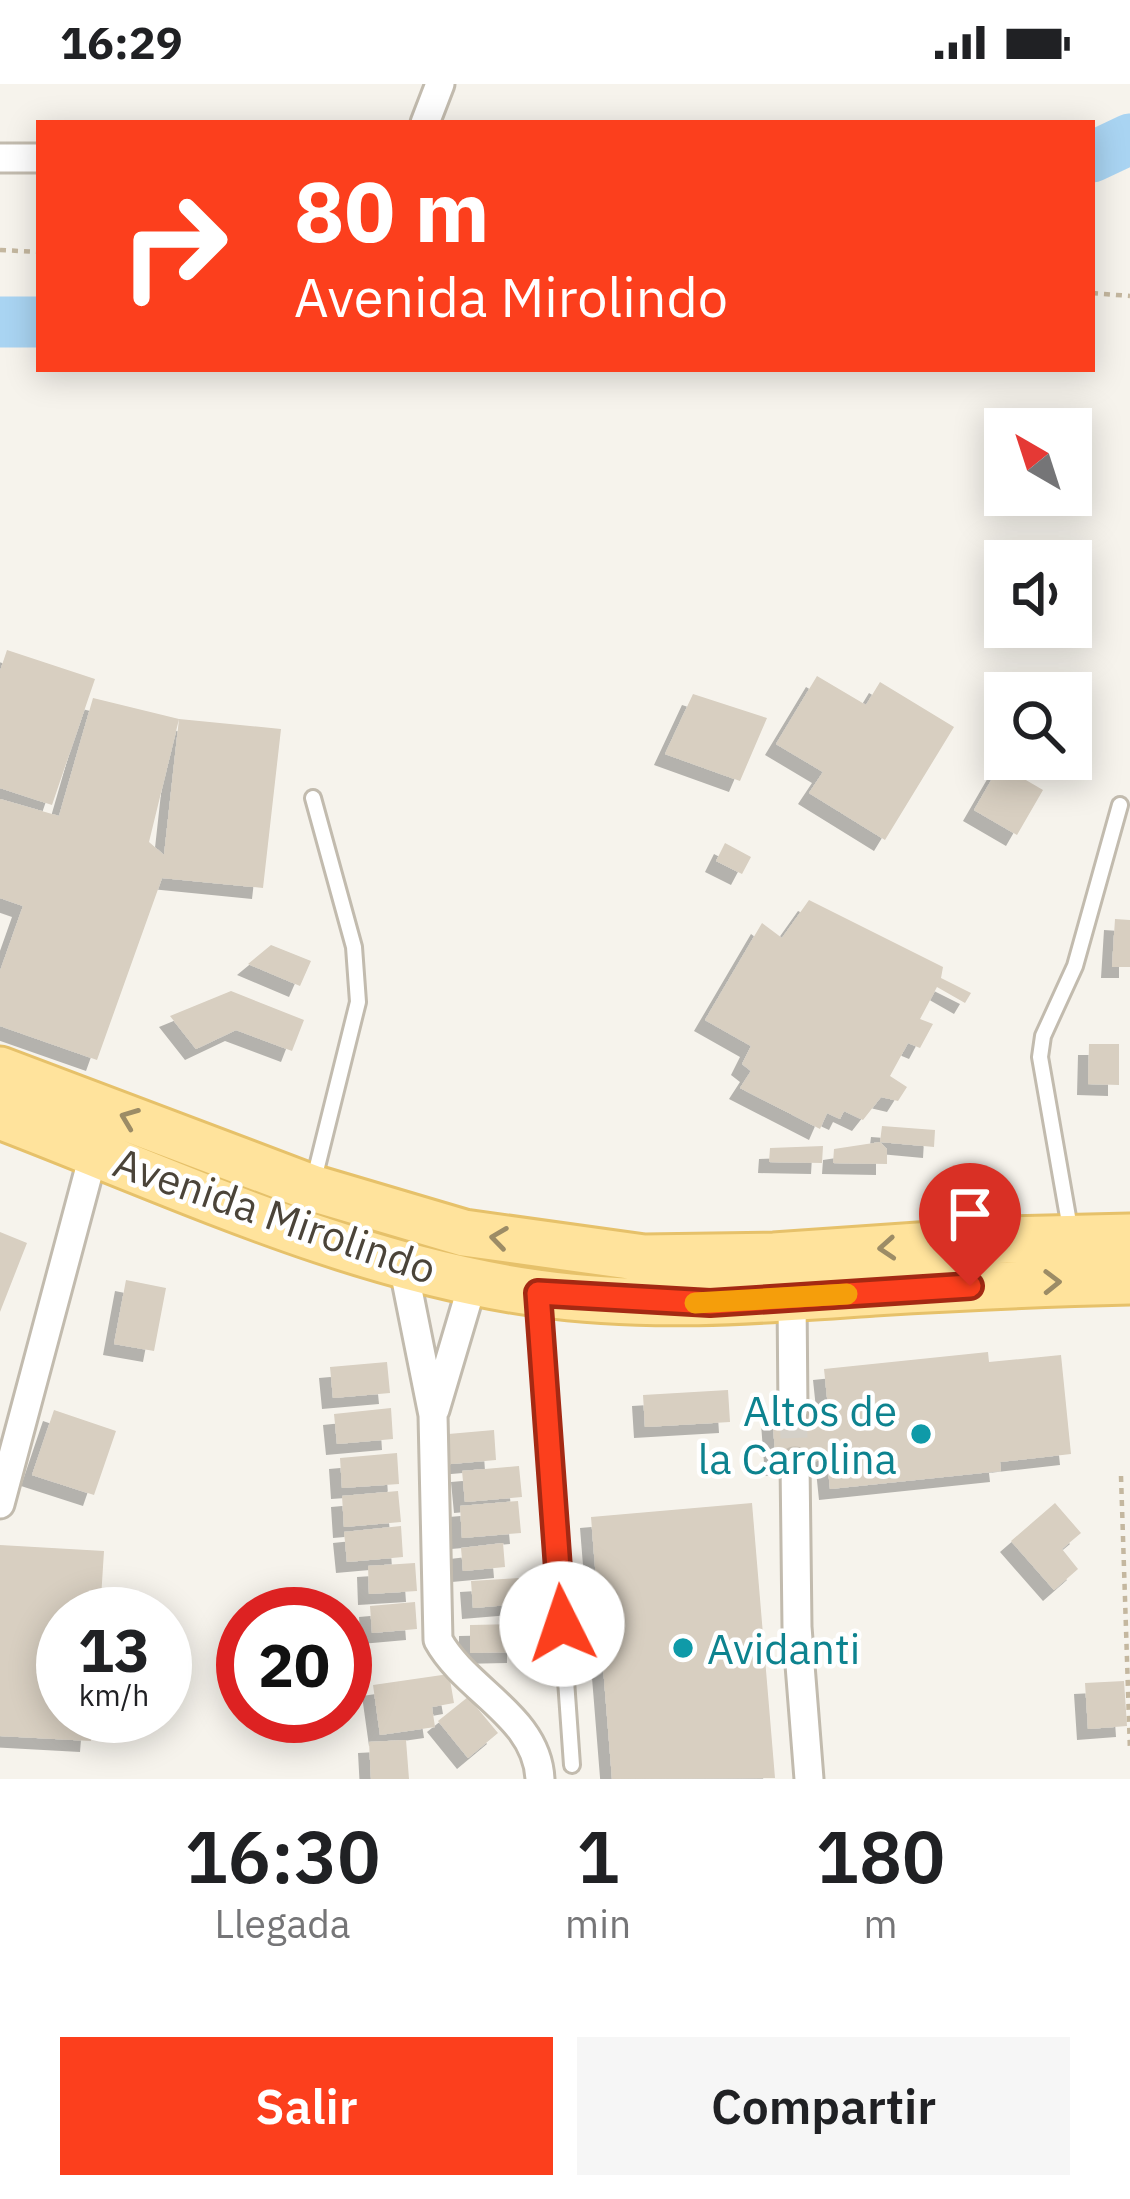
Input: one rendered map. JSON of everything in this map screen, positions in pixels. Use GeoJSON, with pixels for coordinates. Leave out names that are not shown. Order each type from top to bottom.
{"type":"FeatureCollection","features":[{"type":"Feature","properties":{"kind":"main road","name":"Avenida Mirolindo"},"geometry":{"type":"LineString","coordinates":[[0,1070],[312,1187],[464,1233],[644,1258],[774,1256],[1130,1237]]}},
{"type":"Feature","properties":{"kind":"main road","name":"Avenida Mirolindo"},"geometry":{"type":"LineString","coordinates":[[0,1116],[302,1233],[403,1265],[538,1293],[691,1303],[1015,1283],[1130,1281]]}},
{"type":"Feature","properties":{"kind":"street"},"geometry":{"type":"LineString","coordinates":[[425,120],[440,84]]}},
{"type":"Feature","properties":{"kind":"street"},"geometry":{"type":"LineString","coordinates":[[0,158],[36,158]]}},
{"type":"Feature","properties":{"kind":"street"},"geometry":{"type":"LineString","coordinates":[[0,1504],[94,1152]]}},
{"type":"Feature","properties":{"kind":"street"},"geometry":{"type":"LineString","coordinates":[[403,1265],[434,1414],[438,1640],[452,1662],[525,1732],[539,1763],[540,1779]]}},
{"type":"Feature","properties":{"kind":"street"},"geometry":{"type":"LineString","coordinates":[[434,1414],[473,1282]]}},
{"type":"Feature","properties":{"kind":"street"},"geometry":{"type":"LineString","coordinates":[[792,1298],[794,1411]]}},
{"type":"Feature","properties":{"kind":"street"},"geometry":{"type":"LineString","coordinates":[[795,1463],[796,1627],[809,1779]]}},
{"type":"Feature","properties":{"kind":"lane"},"geometry":{"type":"LineString","coordinates":[[312,1187],[358,1003],[354,947],[313,798]]}},
{"type":"Feature","properties":{"kind":"lane"},"geometry":{"type":"LineString","coordinates":[[1071,1238],[1040,1057],[1043,1036],[1076,966],[1120,805]]}},
{"type":"Feature","properties":{"kind":"lane"},"geometry":{"type":"LineString","coordinates":[[538,1293],[572,1765]]}},
{"type":"Feature","properties":{"kind":"path"},"geometry":{"type":"LineString","coordinates":[[0,250],[36,252]]}},
{"type":"Feature","properties":{"kind":"path"},"geometry":{"type":"LineString","coordinates":[[1095,293],[1130,296]]}},
{"type":"Feature","properties":{"kind":"path"},"geometry":{"type":"LineString","coordinates":[[1121,1476],[1130,1750]]}},
{"type":"Feature","properties":{"kind":"building"},"geometry":{"type":"Polygon","coordinates":[[[7,650],[95,679],[52,805],[0,788],[0,671],[7,650]]]}},
{"type":"Feature","properties":{"kind":"building"},"geometry":{"type":"Polygon","coordinates":[[[817,676],[866,705],[880,682],[954,727],[885,840],[809,793],[823,772],[776,744],[817,676]]]}},
{"type":"Feature","properties":{"kind":"building"},"geometry":{"type":"Polygon","coordinates":[[[693,694],[767,718],[740,781],[665,754],[693,694]]]}},
{"type":"Feature","properties":{"kind":"building"},"geometry":{"type":"Polygon","coordinates":[[[93,698],[179,719],[281,729],[263,888],[162,878],[97,1060],[0,1026],[0,971],[23,906],[0,898],[0,799],[59,816],[93,698]],[[179,719],[149,842],[164,855],[179,719]]]}},
{"type":"Feature","properties":{"kind":"building"},"geometry":{"type":"Polygon","coordinates":[[[991,780],[1026,780],[1043,790],[1017,835],[974,810],[991,780]]]}},
{"type":"Feature","properties":{"kind":"building"},"geometry":{"type":"Polygon","coordinates":[[[725,843],[751,857],[742,874],[716,861],[725,843]]]}},
{"type":"Feature","properties":{"kind":"building"},"geometry":{"type":"Polygon","coordinates":[[[809,900],[943,967],[941,978],[971,993],[965,1003],[937,987],[920,1019],[933,1024],[920,1048],[908,1043],[890,1076],[907,1087],[898,1101],[881,1097],[863,1120],[844,1111],[840,1119],[827,1113],[820,1129],[740,1088],[751,1071],[742,1064],[751,1046],[705,1020],[762,923],[782,938],[809,900]]]}},
{"type":"Feature","properties":{"kind":"building"},"geometry":{"type":"Polygon","coordinates":[[[1115,919],[1130,920],[1130,967],[1112,967],[1115,919]]]}},
{"type":"Feature","properties":{"kind":"building"},"geometry":{"type":"Polygon","coordinates":[[[271,945],[311,961],[300,986],[248,964],[271,945]]]}},
{"type":"Feature","properties":{"kind":"building"},"geometry":{"type":"Polygon","coordinates":[[[231,991],[304,1020],[292,1051],[236,1030],[196,1049],[170,1016],[231,991]]]}},
{"type":"Feature","properties":{"kind":"building"},"geometry":{"type":"Polygon","coordinates":[[[1089,1044],[1119,1044],[1119,1085],[1088,1084],[1089,1044]]]}},
{"type":"Feature","properties":{"kind":"building"},"geometry":{"type":"Polygon","coordinates":[[[882,1126],[935,1130],[934,1147],[880,1142],[882,1126]]]}},
{"type":"Feature","properties":{"kind":"building"},"geometry":{"type":"Polygon","coordinates":[[[880,1142],[887,1149],[887,1164],[833,1163],[834,1149],[880,1142]]]}},
{"type":"Feature","properties":{"kind":"building"},"geometry":{"type":"Polygon","coordinates":[[[823,1146],[822,1163],[769,1162],[770,1148],[823,1146]]]}},
{"type":"Feature","properties":{"kind":"building"},"geometry":{"type":"Polygon","coordinates":[[[0,1232],[27,1243],[0,1312],[0,1232]]]}},
{"type":"Feature","properties":{"kind":"building"},"geometry":{"type":"Polygon","coordinates":[[[126,1280],[166,1288],[154,1351],[114,1344],[126,1280]]]}},
{"type":"Feature","properties":{"kind":"building","name":"Altos de la Carolina"},"geometry":{"type":"Polygon","coordinates":[[[988,1352],[989,1362],[1061,1355],[1071,1454],[1000,1462],[1001,1471],[830,1489],[827,1460],[776,1465],[772,1413],[828,1407],[824,1369],[988,1352]]]}},
{"type":"Feature","properties":{"kind":"building"},"geometry":{"type":"Polygon","coordinates":[[[387,1362],[390,1393],[333,1398],[330,1367],[387,1362]]]}},
{"type":"Feature","properties":{"kind":"building"},"geometry":{"type":"Polygon","coordinates":[[[728,1390],[730,1422],[645,1427],[643,1395],[728,1390]]]}},
{"type":"Feature","properties":{"kind":"building"},"geometry":{"type":"Polygon","coordinates":[[[391,1408],[393,1439],[337,1444],[334,1414],[391,1408]]]}},
{"type":"Feature","properties":{"kind":"building"},"geometry":{"type":"Polygon","coordinates":[[[54,1410],[116,1431],[94,1495],[32,1475],[54,1410]]]}},
{"type":"Feature","properties":{"kind":"building"},"geometry":{"type":"Polygon","coordinates":[[[494,1430],[496,1460],[440,1465],[437,1435],[494,1430]]]}},
{"type":"Feature","properties":{"kind":"building"},"geometry":{"type":"Polygon","coordinates":[[[397,1453],[399,1484],[342,1488],[340,1458],[397,1453]]]}},
{"type":"Feature","properties":{"kind":"building"},"geometry":{"type":"Polygon","coordinates":[[[519,1466],[522,1497],[465,1502],[462,1471],[519,1466]]]}},
{"type":"Feature","properties":{"kind":"building"},"geometry":{"type":"Polygon","coordinates":[[[398,1491],[401,1522],[344,1527],[342,1496],[398,1491]]]}},
{"type":"Feature","properties":{"kind":"building"},"geometry":{"type":"Polygon","coordinates":[[[518,1501],[521,1533],[462,1538],[460,1506],[518,1501]]]}},
{"type":"Feature","properties":{"kind":"building","name":"Avidanti"},"geometry":{"type":"Polygon","coordinates":[[[752,1503],[775,1778],[612,1779],[591,1517],[752,1503]]]}},
{"type":"Feature","properties":{"kind":"building"},"geometry":{"type":"Polygon","coordinates":[[[1055,1503],[1081,1533],[1062,1549],[1078,1569],[1054,1590],[1011,1541],[1055,1503]]]}},
{"type":"Feature","properties":{"kind":"building"},"geometry":{"type":"Polygon","coordinates":[[[401,1526],[403,1557],[347,1562],[344,1532],[401,1526]]]}},
{"type":"Feature","properties":{"kind":"building"},"geometry":{"type":"Polygon","coordinates":[[[503,1543],[505,1567],[463,1571],[461,1548],[503,1543]]]}},
{"type":"Feature","properties":{"kind":"building"},"geometry":{"type":"Polygon","coordinates":[[[0,1545],[104,1551],[102,1587],[36,1587],[36,1738],[0,1736],[0,1545]]]}},
{"type":"Feature","properties":{"kind":"building"},"geometry":{"type":"Polygon","coordinates":[[[415,1563],[417,1591],[372,1594],[368,1566],[415,1563]]]}},
{"type":"Feature","properties":{"kind":"building"},"geometry":{"type":"Polygon","coordinates":[[[519,1578],[521,1604],[473,1608],[471,1581],[519,1578]]]}},
{"type":"Feature","properties":{"kind":"building"},"geometry":{"type":"Polygon","coordinates":[[[415,1602],[417,1629],[372,1633],[372,1606],[415,1602]]]}},
{"type":"Feature","properties":{"kind":"building"},"geometry":{"type":"Polygon","coordinates":[[[518,1624],[518,1652],[470,1653],[470,1625],[518,1624]]]}},
{"type":"Feature","properties":{"kind":"building"},"geometry":{"type":"Polygon","coordinates":[[[449,1674],[454,1703],[432,1707],[435,1727],[380,1735],[373,1685],[449,1674]]]}},
{"type":"Feature","properties":{"kind":"building"},"geometry":{"type":"Polygon","coordinates":[[[1124,1681],[1127,1726],[1088,1729],[1085,1683],[1124,1681]]]}},
{"type":"Feature","properties":{"kind":"building"},"geometry":{"type":"Polygon","coordinates":[[[468,1697],[498,1733],[468,1758],[438,1721],[468,1697]]]}},
{"type":"Feature","properties":{"kind":"building"},"geometry":{"type":"Polygon","coordinates":[[[406,1740],[409,1779],[371,1779],[372,1742],[406,1740]]]}},
{"type":"Feature","properties":{"kind":"waterway"},"geometry":{"type":"LineString","coordinates":[[1095,156],[1130,139]]}},
{"type":"Feature","properties":{"kind":"waterway"},"geometry":{"type":"LineString","coordinates":[[0,322],[36,322]]}},
{"type":"Feature","properties":{"kind":"tunnel"},"geometry":{"type":"LineString","coordinates":[[793,1411],[795,1463]]}},
{"type":"Feature","properties":{"kind":"slow traffic"},"geometry":{"type":"LineString","coordinates":[[695,1303],[847,1294]]}},
{"type":"Feature","properties":{"kind":"place","name":"Altos de la Carolina"},"geometry":{"type":"Point","coordinates":[921,1434]}},
{"type":"Feature","properties":{"kind":"place","name":"Avidanti"},"geometry":{"type":"Point","coordinates":[683,1648]}},
{"type":"Feature","properties":{"kind":"route"},"geometry":{"type":"LineString","coordinates":[[562,1624],[538,1293],[710,1303],[970,1286]]}}]}
